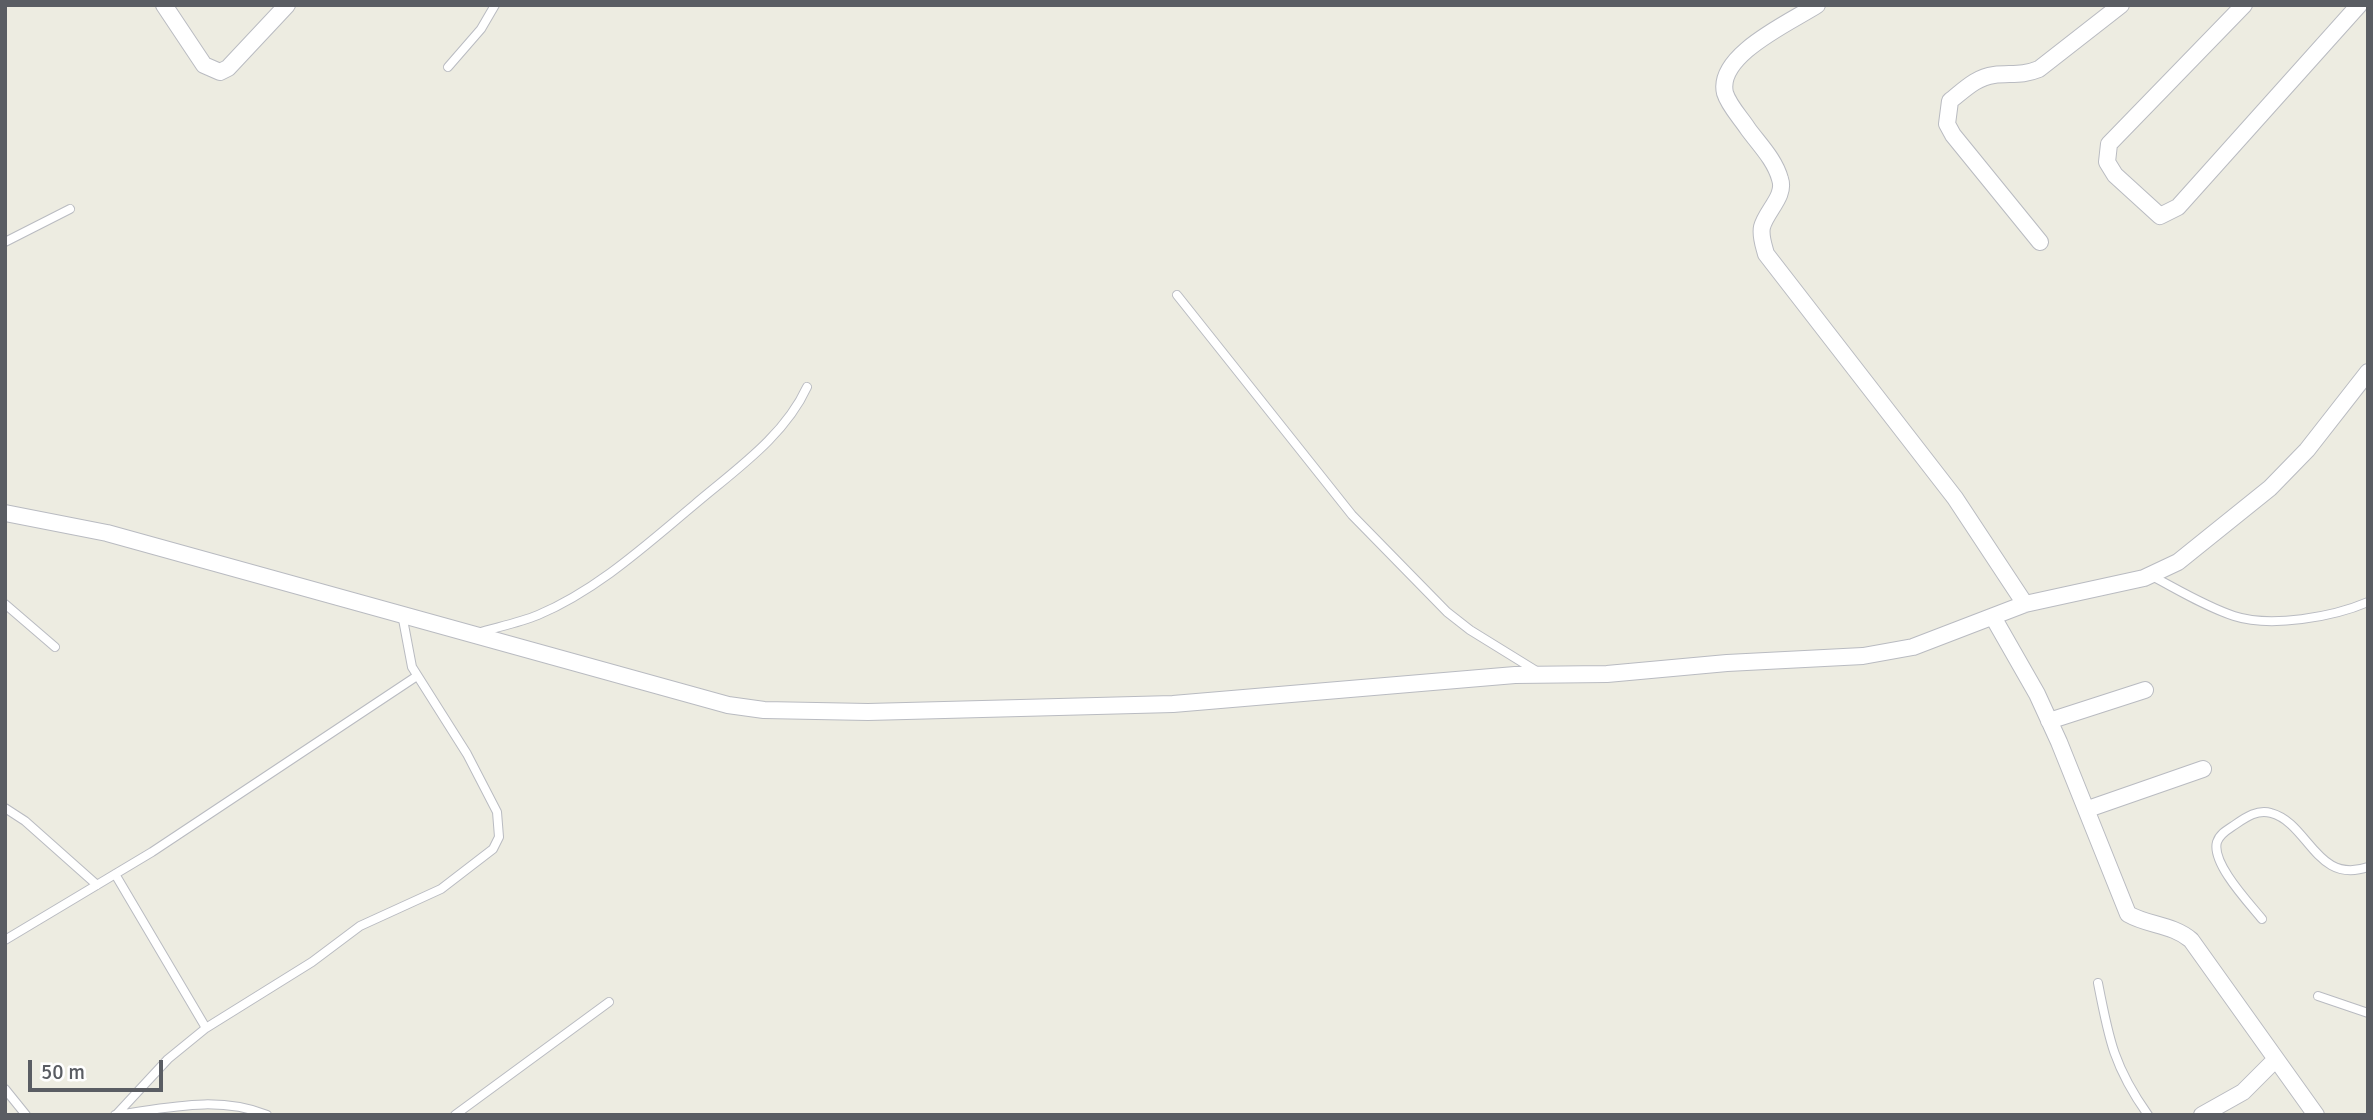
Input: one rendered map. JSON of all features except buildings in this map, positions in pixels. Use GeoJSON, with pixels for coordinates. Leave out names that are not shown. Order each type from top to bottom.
{"type":"FeatureCollection","features":[{"type":"Feature","properties":{"kind":"street"},"geometry":{"type":"LineString","coordinates":[[164,5],[204,65],[219,72],[228,68],[287,5]]}},
{"type":"Feature","properties":{"kind":"street"},"geometry":{"type":"LineString","coordinates":[[1817,5],[1742,52],[1731,63],[1726,75],[1725,92],[1776,167],[1782,187],[1762,228],[1766,254],[1955,498],[2025,604]]}},
{"type":"Feature","properties":{"kind":"street"},"geometry":{"type":"LineString","coordinates":[[2040,242],[1952,135],[1947,124],[1950,101],[1978,79],[1994,75],[2024,75],[2039,69],[2121,5]]}},
{"type":"Feature","properties":{"kind":"street"},"geometry":{"type":"LineString","coordinates":[[2244,5],[2109,144],[2107,162],[2115,175],[2160,216],[2178,207],[2359,5]]}},
{"type":"Feature","properties":{"kind":"street"},"geometry":{"type":"LineString","coordinates":[[5,513],[107,533],[728,705],[764,710],[868,712],[1173,705],[1542,674],[1607,674],[1727,663],[1863,656],[1913,647],[2025,604],[2150,575],[2178,562],[2270,488],[2307,450],[2368,372]]}},
{"type":"Feature","properties":{"kind":"street"},"geometry":{"type":"LineString","coordinates":[[1993,617],[2049,720],[2088,809],[2128,914],[2152,924],[2168,926],[2191,940],[2316,1115]]}},
{"type":"Feature","properties":{"kind":"street"},"geometry":{"type":"LineString","coordinates":[[2049,720],[2145,690]]}},
{"type":"Feature","properties":{"kind":"street"},"geometry":{"type":"LineString","coordinates":[[2088,809],[2203,769]]}},
{"type":"Feature","properties":{"kind":"street"},"geometry":{"type":"LineString","coordinates":[[2202,1115],[2243,1092],[2275,1060]]}},
{"type":"Feature","properties":{"kind":"lane"},"geometry":{"type":"LineString","coordinates":[[448,67],[485,23],[495,5]]}},
{"type":"Feature","properties":{"kind":"lane"},"geometry":{"type":"LineString","coordinates":[[5,242],[69,209]]}},
{"type":"Feature","properties":{"kind":"lane"},"geometry":{"type":"LineString","coordinates":[[1177,295],[1352,515],[1447,612],[1470,630],[1542,674]]}},
{"type":"Feature","properties":{"kind":"lane"},"geometry":{"type":"LineString","coordinates":[[474,634],[537,616],[576,596],[629,559],[750,458],[784,424],[807,387]]}},
{"type":"Feature","properties":{"kind":"lane"},"geometry":{"type":"LineString","coordinates":[[2150,575],[2211,607],[2256,620],[2332,615],[2368,602]]}},
{"type":"Feature","properties":{"kind":"lane"},"geometry":{"type":"LineString","coordinates":[[5,604],[55,648]]}},
{"type":"Feature","properties":{"kind":"lane"},"geometry":{"type":"LineString","coordinates":[[116,1115],[168,1059],[206,1028],[312,962],[360,926],[441,889],[493,849],[499,836],[497,812],[467,754],[412,667],[401,614]]}},
{"type":"Feature","properties":{"kind":"lane"},"geometry":{"type":"LineString","coordinates":[[5,940],[116,874],[417,676]]}},
{"type":"Feature","properties":{"kind":"lane"},"geometry":{"type":"LineString","coordinates":[[5,808],[25,821],[97,885]]}},
{"type":"Feature","properties":{"kind":"lane"},"geometry":{"type":"LineString","coordinates":[[2262,919],[2217,858],[2218,841],[2224,832],[2248,816],[2270,812],[2283,819],[2316,854],[2332,866],[2346,870],[2368,867]]}},
{"type":"Feature","properties":{"kind":"lane"},"geometry":{"type":"LineString","coordinates":[[116,874],[206,1028]]}},
{"type":"Feature","properties":{"kind":"lane"},"geometry":{"type":"LineString","coordinates":[[2098,983],[2109,1044],[2118,1067],[2148,1115]]}},
{"type":"Feature","properties":{"kind":"lane"},"geometry":{"type":"LineString","coordinates":[[2318,996],[2368,1013]]}},
{"type":"Feature","properties":{"kind":"lane"},"geometry":{"type":"LineString","coordinates":[[455,1115],[609,1002]]}},
{"type":"Feature","properties":{"kind":"lane"},"geometry":{"type":"LineString","coordinates":[[5,1088],[26,1115]]}},
{"type":"Feature","properties":{"kind":"lane"},"geometry":{"type":"LineString","coordinates":[[116,1115],[222,1103],[267,1115]]}}]}
